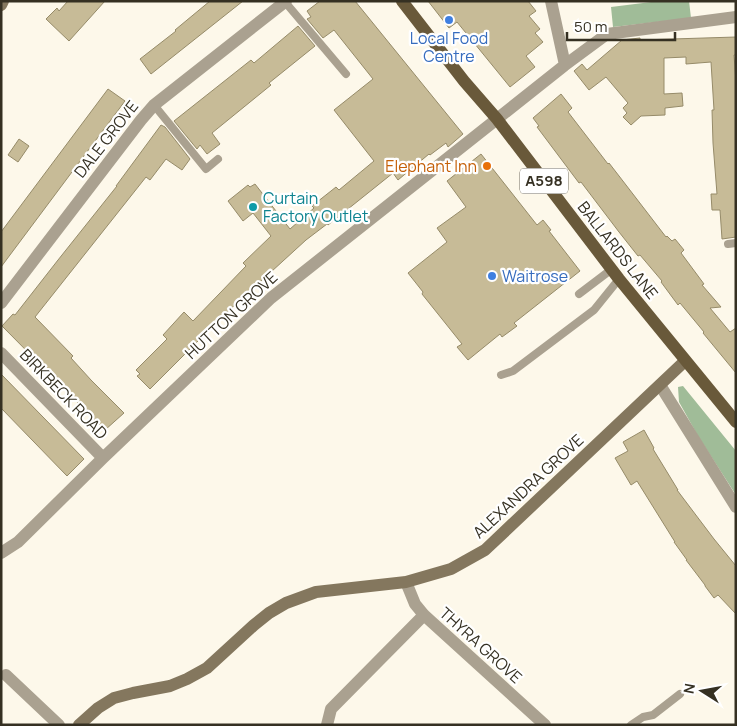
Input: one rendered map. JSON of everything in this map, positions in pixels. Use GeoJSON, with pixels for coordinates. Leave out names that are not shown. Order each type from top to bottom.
{"type":"FeatureCollection","features":[{"type":"Feature","properties":{"kind":"main road","name":"BALLARDS LANE"},"geometry":{"type":"LineString","coordinates":[[402,1],[454,68],[497,119],[615,274],[685,362],[736,422]]}},
{"type":"Feature","properties":{"kind":"street","name":"DALE GROVE"},"geometry":{"type":"LineString","coordinates":[[1,304],[135,127],[154,105],[286,1]]}},
{"type":"Feature","properties":{"kind":"street"},"geometry":{"type":"LineString","coordinates":[[551,1],[565,65]]}},
{"type":"Feature","properties":{"kind":"street","name":"HUTTON GROVE"},"geometry":{"type":"LineString","coordinates":[[1,553],[18,542],[271,298],[565,65],[607,34],[736,17]]}},
{"type":"Feature","properties":{"kind":"street","name":"BIRKBECK ROAD"},"geometry":{"type":"LineString","coordinates":[[1,353],[103,458]]}},
{"type":"Feature","properties":{"kind":"street","name":"ALEXANDRA GROVE"},"geometry":{"type":"LineString","coordinates":[[79,725],[98,708],[114,698],[170,686],[207,668],[254,625],[286,603],[316,592],[406,582],[451,569],[485,550],[685,362]]}},
{"type":"Feature","properties":{"kind":"street"},"geometry":{"type":"LineString","coordinates":[[660,385],[736,507]]}},
{"type":"Feature","properties":{"kind":"street","name":"THYRA GROVE"},"geometry":{"type":"LineString","coordinates":[[406,582],[415,604],[424,615],[545,725]]}},
{"type":"Feature","properties":{"kind":"street"},"geometry":{"type":"LineString","coordinates":[[327,725],[331,708],[424,615]]}},
{"type":"Feature","properties":{"kind":"street"},"geometry":{"type":"LineString","coordinates":[[6,675],[59,725]]}},
{"type":"Feature","properties":{"kind":"lane"},"geometry":{"type":"LineString","coordinates":[[286,1],[346,74]]}},
{"type":"Feature","properties":{"kind":"lane"},"geometry":{"type":"LineString","coordinates":[[154,105],[206,169],[218,159]]}},
{"type":"Feature","properties":{"kind":"lane"},"geometry":{"type":"LineString","coordinates":[[580,294],[615,274]]}},
{"type":"Feature","properties":{"kind":"lane"},"geometry":{"type":"LineString","coordinates":[[502,375],[514,371],[594,310],[615,274]]}},
{"type":"Feature","properties":{"kind":"lane"},"geometry":{"type":"LineString","coordinates":[[631,725],[643,717],[653,716],[680,694]]}},
{"type":"Feature","properties":{"kind":"green space"},"geometry":{"type":"Polygon","coordinates":[[[659,1],[689,1],[691,18],[613,27],[611,7],[659,1]]]}},
{"type":"Feature","properties":{"kind":"green space"},"geometry":{"type":"Polygon","coordinates":[[[683,386],[736,451],[736,495],[698,436],[679,402],[678,387],[683,386]]]}},
{"type":"Feature","properties":{"kind":"building"},"geometry":{"type":"Polygon","coordinates":[[[68,1],[105,1],[69,41],[46,19],[57,8],[59,11],[68,1]]]}},
{"type":"Feature","properties":{"kind":"building"},"geometry":{"type":"Polygon","coordinates":[[[210,1],[243,1],[151,74],[140,59],[210,1]]]}},
{"type":"Feature","properties":{"kind":"building"},"geometry":{"type":"Polygon","coordinates":[[[320,1],[355,1],[463,134],[448,147],[446,143],[429,154],[398,180],[393,173],[328,225],[306,240],[225,314],[150,389],[137,376],[140,374],[136,370],[167,339],[163,335],[184,312],[193,321],[246,266],[243,263],[271,236],[253,213],[243,221],[228,201],[248,185],[250,187],[255,184],[290,229],[314,208],[312,206],[336,187],[339,190],[374,161],[334,110],[373,79],[334,30],[323,38],[307,19],[311,17],[307,11],[320,1]]]}},
{"type":"Feature","properties":{"kind":"building"},"geometry":{"type":"Polygon","coordinates":[[[428,1],[528,1],[536,11],[529,16],[540,29],[535,33],[543,42],[526,56],[535,67],[510,87],[457,22],[449,28],[428,1]]]}},
{"type":"Feature","properties":{"kind":"building"},"geometry":{"type":"Polygon","coordinates":[[[298,26],[315,46],[212,133],[220,144],[207,154],[200,145],[197,149],[174,121],[251,60],[254,63],[298,26]]]}},
{"type":"Feature","properties":{"kind":"building"},"geometry":{"type":"Polygon","coordinates":[[[736,37],[736,55],[734,55],[736,82],[736,237],[722,239],[720,210],[712,210],[711,194],[717,194],[713,143],[712,110],[714,110],[711,62],[686,64],[686,57],[664,58],[664,94],[682,93],[683,106],[665,108],[665,115],[641,116],[631,125],[623,117],[627,113],[623,108],[628,103],[606,77],[589,90],[574,71],[582,64],[587,70],[622,40],[640,38],[640,40],[736,37]]]}},
{"type":"Feature","properties":{"kind":"building"},"geometry":{"type":"Polygon","coordinates":[[[108,89],[125,101],[1,267],[1,232],[108,89]]]}},
{"type":"Feature","properties":{"kind":"building"},"geometry":{"type":"Polygon","coordinates":[[[561,94],[572,108],[568,112],[608,164],[666,237],[672,241],[675,239],[684,250],[681,253],[704,284],[702,285],[721,307],[710,308],[730,332],[736,328],[736,373],[680,303],[678,305],[662,281],[640,255],[638,256],[537,127],[539,126],[533,118],[561,94]]]}},
{"type":"Feature","properties":{"kind":"building"},"geometry":{"type":"Polygon","coordinates":[[[161,125],[165,127],[190,159],[182,170],[166,159],[150,180],[146,177],[35,317],[73,356],[71,358],[91,380],[124,413],[105,430],[2,326],[13,314],[15,315],[117,186],[161,125]]]}},
{"type":"Feature","properties":{"kind":"building"},"geometry":{"type":"Polygon","coordinates":[[[19,139],[29,146],[18,162],[8,155],[19,139]]]}},
{"type":"Feature","properties":{"kind":"building","name":"Waitrose"},"geometry":{"type":"Polygon","coordinates":[[[481,154],[537,225],[543,220],[551,230],[549,231],[580,271],[514,323],[517,326],[502,337],[500,334],[468,360],[457,347],[462,344],[422,294],[423,292],[408,273],[447,242],[437,228],[466,207],[447,181],[481,154]]]}},
{"type":"Feature","properties":{"kind":"building"},"geometry":{"type":"Polygon","coordinates":[[[1,374],[84,459],[67,476],[1,408],[1,374]]]}},
{"type":"Feature","properties":{"kind":"building"},"geometry":{"type":"Polygon","coordinates":[[[644,430],[677,490],[736,566],[736,614],[718,595],[714,598],[674,542],[637,481],[631,485],[615,458],[628,451],[623,442],[644,430]]]}},
{"type":"Feature","properties":{"kind":"place","name":"Local Food Centre"},"geometry":{"type":"Point","coordinates":[449,20]}},
{"type":"Feature","properties":{"kind":"place","name":"Elephant Inn"},"geometry":{"type":"Point","coordinates":[487,166]}},
{"type":"Feature","properties":{"kind":"place","name":"Curtain Factory Outlet"},"geometry":{"type":"Point","coordinates":[253,207]}},
{"type":"Feature","properties":{"kind":"place","name":"Waitrose"},"geometry":{"type":"Point","coordinates":[492,276]}}]}
